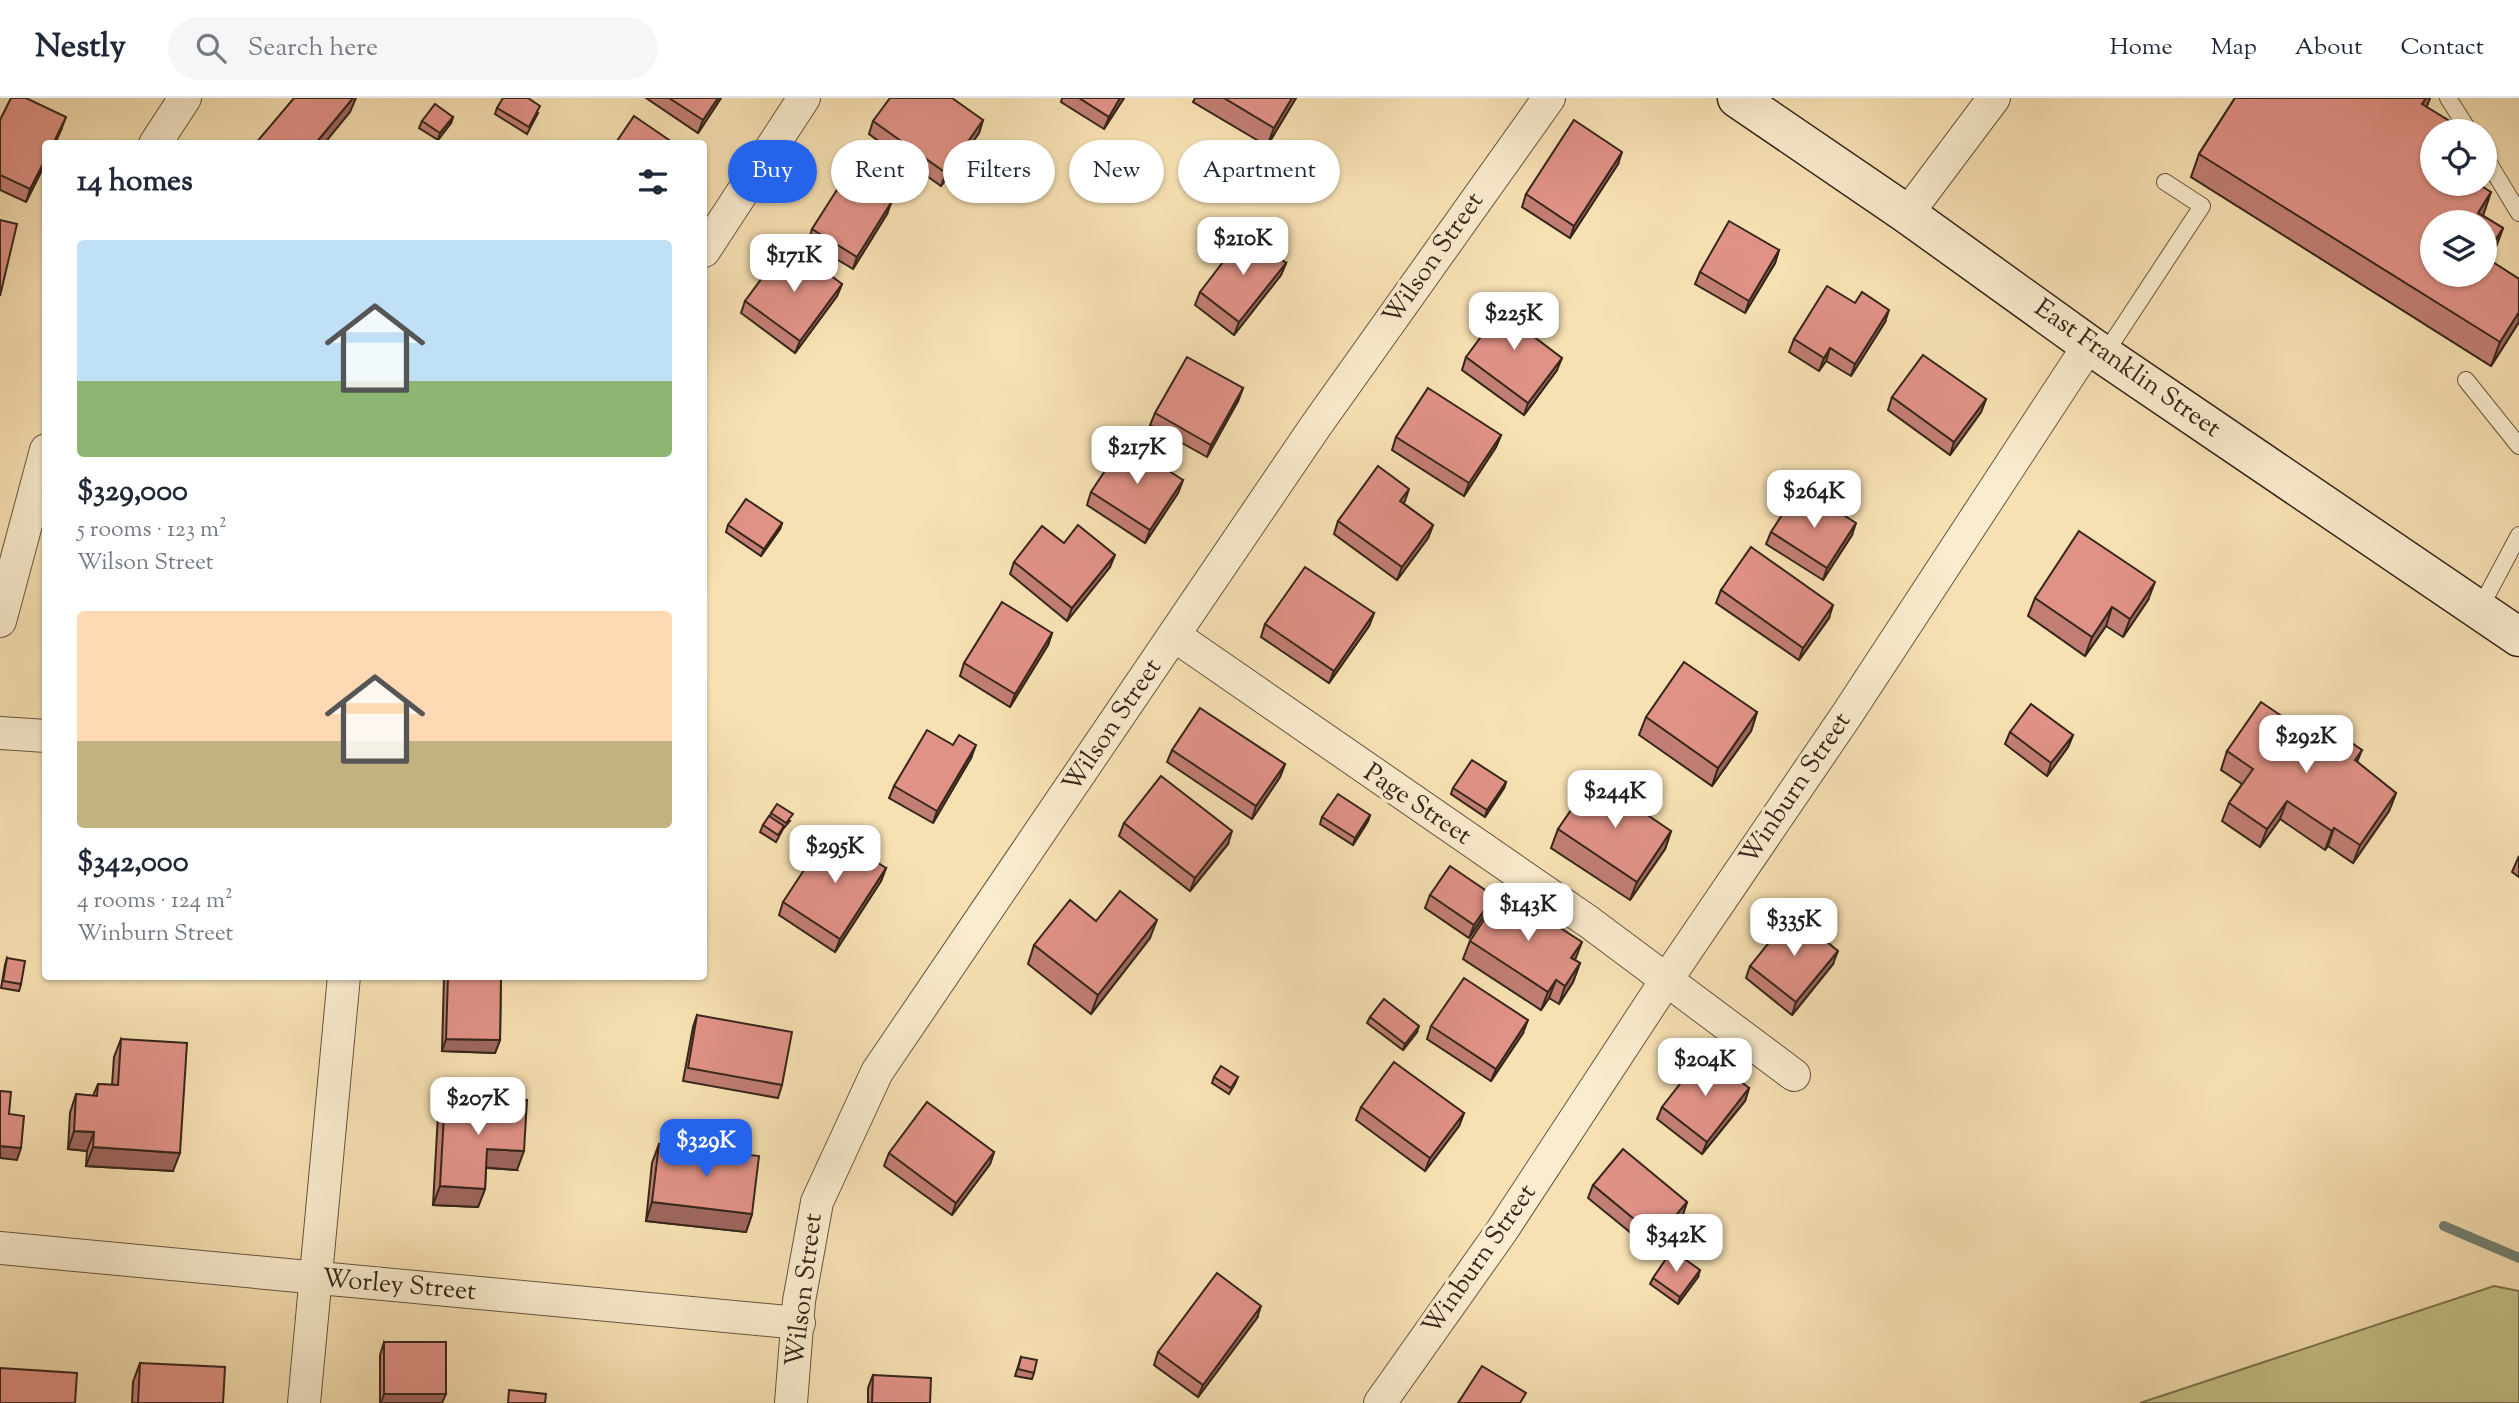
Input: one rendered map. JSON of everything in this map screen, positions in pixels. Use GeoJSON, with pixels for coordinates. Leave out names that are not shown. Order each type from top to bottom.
{"type":"FeatureCollection","features":[{"type":"Feature","properties":{"kind":"main road","name":"East Franklin Street"},"geometry":{"type":"LineString","coordinates":[[1737,98],[1907,214],[2096,350],[2519,637]]}},
{"type":"Feature","properties":{"kind":"street"},"geometry":{"type":"LineString","coordinates":[[158,140],[185,98]]}},
{"type":"Feature","properties":{"kind":"street"},"geometry":{"type":"LineString","coordinates":[[707,246],[804,98]]}},
{"type":"Feature","properties":{"kind":"street","name":"Wilson Street"},"geometry":{"type":"LineString","coordinates":[[791,1403],[799,1301],[817,1202],[877,1072],[1315,427],[1549,98]]}},
{"type":"Feature","properties":{"kind":"street"},"geometry":{"type":"LineString","coordinates":[[1907,214],[1994,98]]}},
{"type":"Feature","properties":{"kind":"street","name":"Winburn Street"},"geometry":{"type":"LineString","coordinates":[[1380,1403],[1502,1232],[1667,979],[2096,350]]}},
{"type":"Feature","properties":{"kind":"street"},"geometry":{"type":"LineString","coordinates":[[0,621],[42,465]]}},
{"type":"Feature","properties":{"kind":"street","name":"Page Street"},"geometry":{"type":"LineString","coordinates":[[1175,636],[1589,922],[1794,1075]]}},
{"type":"Feature","properties":{"kind":"street"},"geometry":{"type":"LineString","coordinates":[[0,733],[42,736]]}},
{"type":"Feature","properties":{"kind":"street"},"geometry":{"type":"LineString","coordinates":[[304,1403],[344,980]]}},
{"type":"Feature","properties":{"kind":"street","name":"Worley Street"},"geometry":{"type":"LineString","coordinates":[[0,1248],[799,1324]]}},
{"type":"Feature","properties":{"kind":"lane"},"geometry":{"type":"LineString","coordinates":[[2448,98],[2461,119]]}},
{"type":"Feature","properties":{"kind":"lane"},"geometry":{"type":"LineString","coordinates":[[2497,177],[2519,213]]}},
{"type":"Feature","properties":{"kind":"lane"},"geometry":{"type":"LineString","coordinates":[[2096,350],[2202,206],[2165,182]]}},
{"type":"Feature","properties":{"kind":"lane"},"geometry":{"type":"LineString","coordinates":[[2466,380],[2519,446]]}},
{"type":"Feature","properties":{"kind":"lane"},"geometry":{"type":"LineString","coordinates":[[2479,610],[2519,535]]}},
{"type":"Feature","properties":{"kind":"shaded area"},"geometry":{"type":"Polygon","coordinates":[[[2494,1286],[2519,1291],[2519,1403],[2140,1403],[2494,1286]]]}},
{"type":"Feature","properties":{"kind":"building"},"geometry":{"type":"Polygon","coordinates":[[[11,98],[26,98],[66,117],[55,140],[42,140],[42,166],[30,189],[0,175],[0,120],[11,98]]]}},
{"type":"Feature","properties":{"kind":"building"},"geometry":{"type":"Polygon","coordinates":[[[294,98],[353,98],[318,140],[258,140],[294,98]]]}},
{"type":"Feature","properties":{"kind":"building"},"geometry":{"type":"Polygon","coordinates":[[[503,98],[528,98],[540,106],[529,127],[497,108],[503,98]]]}},
{"type":"Feature","properties":{"kind":"building"},"geometry":{"type":"Polygon","coordinates":[[[669,98],[718,98],[703,120],[669,98]]]}},
{"type":"Feature","properties":{"kind":"building"},"geometry":{"type":"Polygon","coordinates":[[[890,98],[952,98],[983,120],[969,140],[943,140],[943,171],[929,161],[929,140],[900,140],[873,121],[890,98]]]}},
{"type":"Feature","properties":{"kind":"building"},"geometry":{"type":"Polygon","coordinates":[[[1079,98],[1120,98],[1109,117],[1079,98]]]}},
{"type":"Feature","properties":{"kind":"building"},"geometry":{"type":"Polygon","coordinates":[[[1224,98],[1292,98],[1274,128],[1224,98]]]}},
{"type":"Feature","properties":{"kind":"building"},"geometry":{"type":"Polygon","coordinates":[[[2235,98],[2426,98],[2422,104],[2446,119],[2420,119],[2420,196],[2489,196],[2480,210],[2420,210],[2420,287],[2497,287],[2497,265],[2519,279],[2519,312],[2500,342],[2199,154],[2235,98]]]}},
{"type":"Feature","properties":{"kind":"building"},"geometry":{"type":"Polygon","coordinates":[[[435,104],[453,117],[440,133],[422,121],[435,104]]]}},
{"type":"Feature","properties":{"kind":"building"},"geometry":{"type":"Polygon","coordinates":[[[634,116],[669,140],[618,140],[634,116]]]}},
{"type":"Feature","properties":{"kind":"building"},"geometry":{"type":"Polygon","coordinates":[[[1574,120],[1622,152],[1574,226],[1526,194],[1574,120]]]}},
{"type":"Feature","properties":{"kind":"building"},"geometry":{"type":"Polygon","coordinates":[[[831,199],[831,203],[891,203],[857,257],[812,229],[831,199]]]}},
{"type":"Feature","properties":{"kind":"building"},"geometry":{"type":"Polygon","coordinates":[[[0,220],[17,224],[0,296],[0,220]]]}},
{"type":"Feature","properties":{"kind":"building"},"geometry":{"type":"Polygon","coordinates":[[[1729,221],[1779,250],[1749,301],[1700,272],[1729,221]]]}},
{"type":"Feature","properties":{"kind":"building"},"geometry":{"type":"Polygon","coordinates":[[[2497,224],[2503,228],[2497,237],[2497,224]]]}},
{"type":"Feature","properties":{"kind":"building"},"geometry":{"type":"Polygon","coordinates":[[[1246,232],[1286,263],[1239,322],[1200,292],[1246,232]]]}},
{"type":"Feature","properties":{"kind":"building"},"geometry":{"type":"Polygon","coordinates":[[[799,252],[842,284],[800,341],[745,301],[779,255],[790,263],[799,252]]]}},
{"type":"Feature","properties":{"kind":"building"},"geometry":{"type":"Polygon","coordinates":[[[1827,286],[1855,303],[1862,292],[1889,310],[1855,364],[1830,348],[1824,358],[1794,339],[1827,286]]]}},
{"type":"Feature","properties":{"kind":"building"},"geometry":{"type":"Polygon","coordinates":[[[1512,295],[1534,311],[1521,327],[1562,358],[1528,403],[1466,357],[1512,295]]]}},
{"type":"Feature","properties":{"kind":"building"},"geometry":{"type":"Polygon","coordinates":[[[1923,355],[1986,399],[1954,442],[1892,397],[1923,355]]]}},
{"type":"Feature","properties":{"kind":"building"},"geometry":{"type":"Polygon","coordinates":[[[1187,357],[1243,388],[1211,445],[1155,413],[1187,357]]]}},
{"type":"Feature","properties":{"kind":"building"},"geometry":{"type":"Polygon","coordinates":[[[1428,388],[1501,435],[1469,483],[1396,437],[1428,388]]]}},
{"type":"Feature","properties":{"kind":"building"},"geometry":{"type":"Polygon","coordinates":[[[1124,442],[1183,480],[1150,530],[1091,492],[1124,442]]]}},
{"type":"Feature","properties":{"kind":"building"},"geometry":{"type":"Polygon","coordinates":[[[1378,466],[1409,489],[1400,501],[1433,525],[1402,567],[1338,521],[1378,466]]]}},
{"type":"Feature","properties":{"kind":"building"},"geometry":{"type":"Polygon","coordinates":[[[1795,495],[1823,512],[1828,505],[1856,523],[1827,568],[1771,532],[1795,495]]]}},
{"type":"Feature","properties":{"kind":"building"},"geometry":{"type":"Polygon","coordinates":[[[746,499],[782,523],[764,549],[728,525],[746,499]]]}},
{"type":"Feature","properties":{"kind":"building"},"geometry":{"type":"Polygon","coordinates":[[[1078,525],[1115,555],[1072,608],[1014,562],[1042,526],[1064,543],[1078,525]]]}},
{"type":"Feature","properties":{"kind":"building"},"geometry":{"type":"Polygon","coordinates":[[[2079,531],[2155,582],[2130,619],[2112,607],[2092,637],[2035,598],[2079,531]]]}},
{"type":"Feature","properties":{"kind":"building"},"geometry":{"type":"Polygon","coordinates":[[[1751,547],[1833,605],[1803,648],[1721,590],[1751,547]]]}},
{"type":"Feature","properties":{"kind":"building"},"geometry":{"type":"Polygon","coordinates":[[[1305,567],[1374,613],[1334,671],[1265,624],[1305,567]]]}},
{"type":"Feature","properties":{"kind":"building"},"geometry":{"type":"Polygon","coordinates":[[[1002,602],[1052,633],[1015,694],[964,663],[1002,602]]]}},
{"type":"Feature","properties":{"kind":"building"},"geometry":{"type":"Polygon","coordinates":[[[1684,662],[1757,712],[1718,768],[1646,717],[1684,662]]]}},
{"type":"Feature","properties":{"kind":"building"},"geometry":{"type":"Polygon","coordinates":[[[2261,702],[2306,729],[2314,717],[2362,750],[2355,760],[2396,793],[2360,845],[2334,828],[2332,831],[2287,801],[2267,829],[2229,803],[2253,769],[2227,751],[2261,702]]]}},
{"type":"Feature","properties":{"kind":"building"},"geometry":{"type":"Polygon","coordinates":[[[2031,704],[2073,735],[2051,763],[2010,732],[2031,704]]]}},
{"type":"Feature","properties":{"kind":"building"},"geometry":{"type":"Polygon","coordinates":[[[1200,708],[1285,764],[1256,806],[1172,750],[1200,708]]]}},
{"type":"Feature","properties":{"kind":"building"},"geometry":{"type":"Polygon","coordinates":[[[927,730],[953,745],[959,735],[976,745],[937,811],[894,786],[927,730]]]}},
{"type":"Feature","properties":{"kind":"building"},"geometry":{"type":"Polygon","coordinates":[[[1472,760],[1506,782],[1487,810],[1453,788],[1472,760]]]}},
{"type":"Feature","properties":{"kind":"building"},"geometry":{"type":"Polygon","coordinates":[[[1161,776],[1232,831],[1195,878],[1124,823],[1161,776]]]}},
{"type":"Feature","properties":{"kind":"building"},"geometry":{"type":"Polygon","coordinates":[[[1593,778],[1671,831],[1637,882],[1558,829],[1593,778]]]}},
{"type":"Feature","properties":{"kind":"building"},"geometry":{"type":"Polygon","coordinates":[[[1338,794],[1370,815],[1355,838],[1322,817],[1338,794]]]}},
{"type":"Feature","properties":{"kind":"building"},"geometry":{"type":"Polygon","coordinates":[[[777,804],[793,814],[786,823],[771,813],[777,804]]]}},
{"type":"Feature","properties":{"kind":"building"},"geometry":{"type":"Polygon","coordinates":[[[769,816],[784,826],[778,835],[763,825],[769,816]]]}},
{"type":"Feature","properties":{"kind":"building"},"geometry":{"type":"Polygon","coordinates":[[[829,832],[886,868],[840,939],[783,902],[829,832]]]}},
{"type":"Feature","properties":{"kind":"building"},"geometry":{"type":"Polygon","coordinates":[[[1450,866],[1494,896],[1474,925],[1430,895],[1450,866]]]}},
{"type":"Feature","properties":{"kind":"building"},"geometry":{"type":"Polygon","coordinates":[[[1120,891],[1157,920],[1098,995],[1034,945],[1070,900],[1096,921],[1120,891]]]}},
{"type":"Feature","properties":{"kind":"building"},"geometry":{"type":"Polygon","coordinates":[[[1503,891],[1582,942],[1571,958],[1580,963],[1565,986],[1556,980],[1548,992],[1470,941],[1503,891]]]}},
{"type":"Feature","properties":{"kind":"building"},"geometry":{"type":"Polygon","coordinates":[[[1792,914],[1838,951],[1796,1002],[1750,966],[1792,914]]]}},
{"type":"Feature","properties":{"kind":"building"},"geometry":{"type":"Polygon","coordinates":[[[7,958],[25,961],[21,984],[3,981],[7,958]]]}},
{"type":"Feature","properties":{"kind":"building"},"geometry":{"type":"Polygon","coordinates":[[[1464,978],[1528,1020],[1496,1069],[1431,1026],[1464,978]]]}},
{"type":"Feature","properties":{"kind":"building"},"geometry":{"type":"Polygon","coordinates":[[[448,980],[501,980],[500,1040],[446,1039],[448,980]]]}},
{"type":"Feature","properties":{"kind":"building"},"geometry":{"type":"Polygon","coordinates":[[[1384,999],[1419,1026],[1405,1044],[1370,1017],[1384,999]]]}},
{"type":"Feature","properties":{"kind":"building"},"geometry":{"type":"Polygon","coordinates":[[[697,1015],[792,1032],[782,1085],[688,1068],[697,1015]]]}},
{"type":"Feature","properties":{"kind":"building"},"geometry":{"type":"Polygon","coordinates":[[[121,1039],[187,1043],[180,1153],[93,1147],[94,1132],[74,1131],[76,1094],[97,1096],[98,1084],[118,1085],[121,1039]]]}},
{"type":"Feature","properties":{"kind":"building"},"geometry":{"type":"Polygon","coordinates":[[[1704,1053],[1749,1088],[1707,1142],[1662,1107],[1704,1053]]]}},
{"type":"Feature","properties":{"kind":"building"},"geometry":{"type":"Polygon","coordinates":[[[1394,1062],[1464,1113],[1430,1158],[1361,1107],[1394,1062]]]}},
{"type":"Feature","properties":{"kind":"building"},"geometry":{"type":"Polygon","coordinates":[[[1221,1066],[1238,1077],[1231,1088],[1214,1077],[1221,1066]]]}},
{"type":"Feature","properties":{"kind":"building"},"geometry":{"type":"Polygon","coordinates":[[[0,1091],[11,1092],[9,1114],[24,1116],[21,1148],[0,1146],[0,1091]]]}},
{"type":"Feature","properties":{"kind":"building"},"geometry":{"type":"Polygon","coordinates":[[[445,1096],[527,1100],[524,1151],[487,1149],[485,1189],[440,1186],[445,1096]]]}},
{"type":"Feature","properties":{"kind":"building"},"geometry":{"type":"Polygon","coordinates":[[[927,1102],[994,1152],[956,1203],[889,1153],[927,1102]]]}},
{"type":"Feature","properties":{"kind":"building"},"geometry":{"type":"Polygon","coordinates":[[[659,1144],[759,1156],[752,1214],[652,1202],[659,1144]]]}},
{"type":"Feature","properties":{"kind":"building"},"geometry":{"type":"Polygon","coordinates":[[[1623,1149],[1687,1202],[1657,1238],[1593,1185],[1623,1149]]]}},
{"type":"Feature","properties":{"kind":"building"},"geometry":{"type":"Polygon","coordinates":[[[1672,1250],[1700,1270],[1680,1297],[1653,1278],[1672,1250]]]}},
{"type":"Feature","properties":{"kind":"building"},"geometry":{"type":"Polygon","coordinates":[[[1217,1273],[1261,1306],[1203,1385],[1158,1352],[1217,1273]]]}},
{"type":"Feature","properties":{"kind":"building"},"geometry":{"type":"Polygon","coordinates":[[[384,1342],[446,1342],[446,1394],[384,1394],[384,1342]]]}},
{"type":"Feature","properties":{"kind":"building"},"geometry":{"type":"Polygon","coordinates":[[[1021,1357],[1037,1360],[1034,1373],[1018,1369],[1021,1357]]]}},
{"type":"Feature","properties":{"kind":"building"},"geometry":{"type":"Polygon","coordinates":[[[140,1363],[225,1367],[223,1403],[138,1403],[140,1363]]]}},
{"type":"Feature","properties":{"kind":"building"},"geometry":{"type":"Polygon","coordinates":[[[1482,1366],[1526,1393],[1520,1403],[1458,1403],[1482,1366]]]}},
{"type":"Feature","properties":{"kind":"building"},"geometry":{"type":"Polygon","coordinates":[[[0,1368],[77,1373],[75,1403],[0,1403],[0,1368]]]}},
{"type":"Feature","properties":{"kind":"building"},"geometry":{"type":"Polygon","coordinates":[[[873,1375],[931,1378],[930,1403],[872,1403],[873,1375]]]}},
{"type":"Feature","properties":{"kind":"building"},"geometry":{"type":"Polygon","coordinates":[[[509,1390],[546,1394],[545,1403],[508,1403],[509,1390]]]}},
{"type":"Feature","properties":{"kind":"waterway"},"geometry":{"type":"LineString","coordinates":[[2444,1226],[2519,1258]]}}]}
